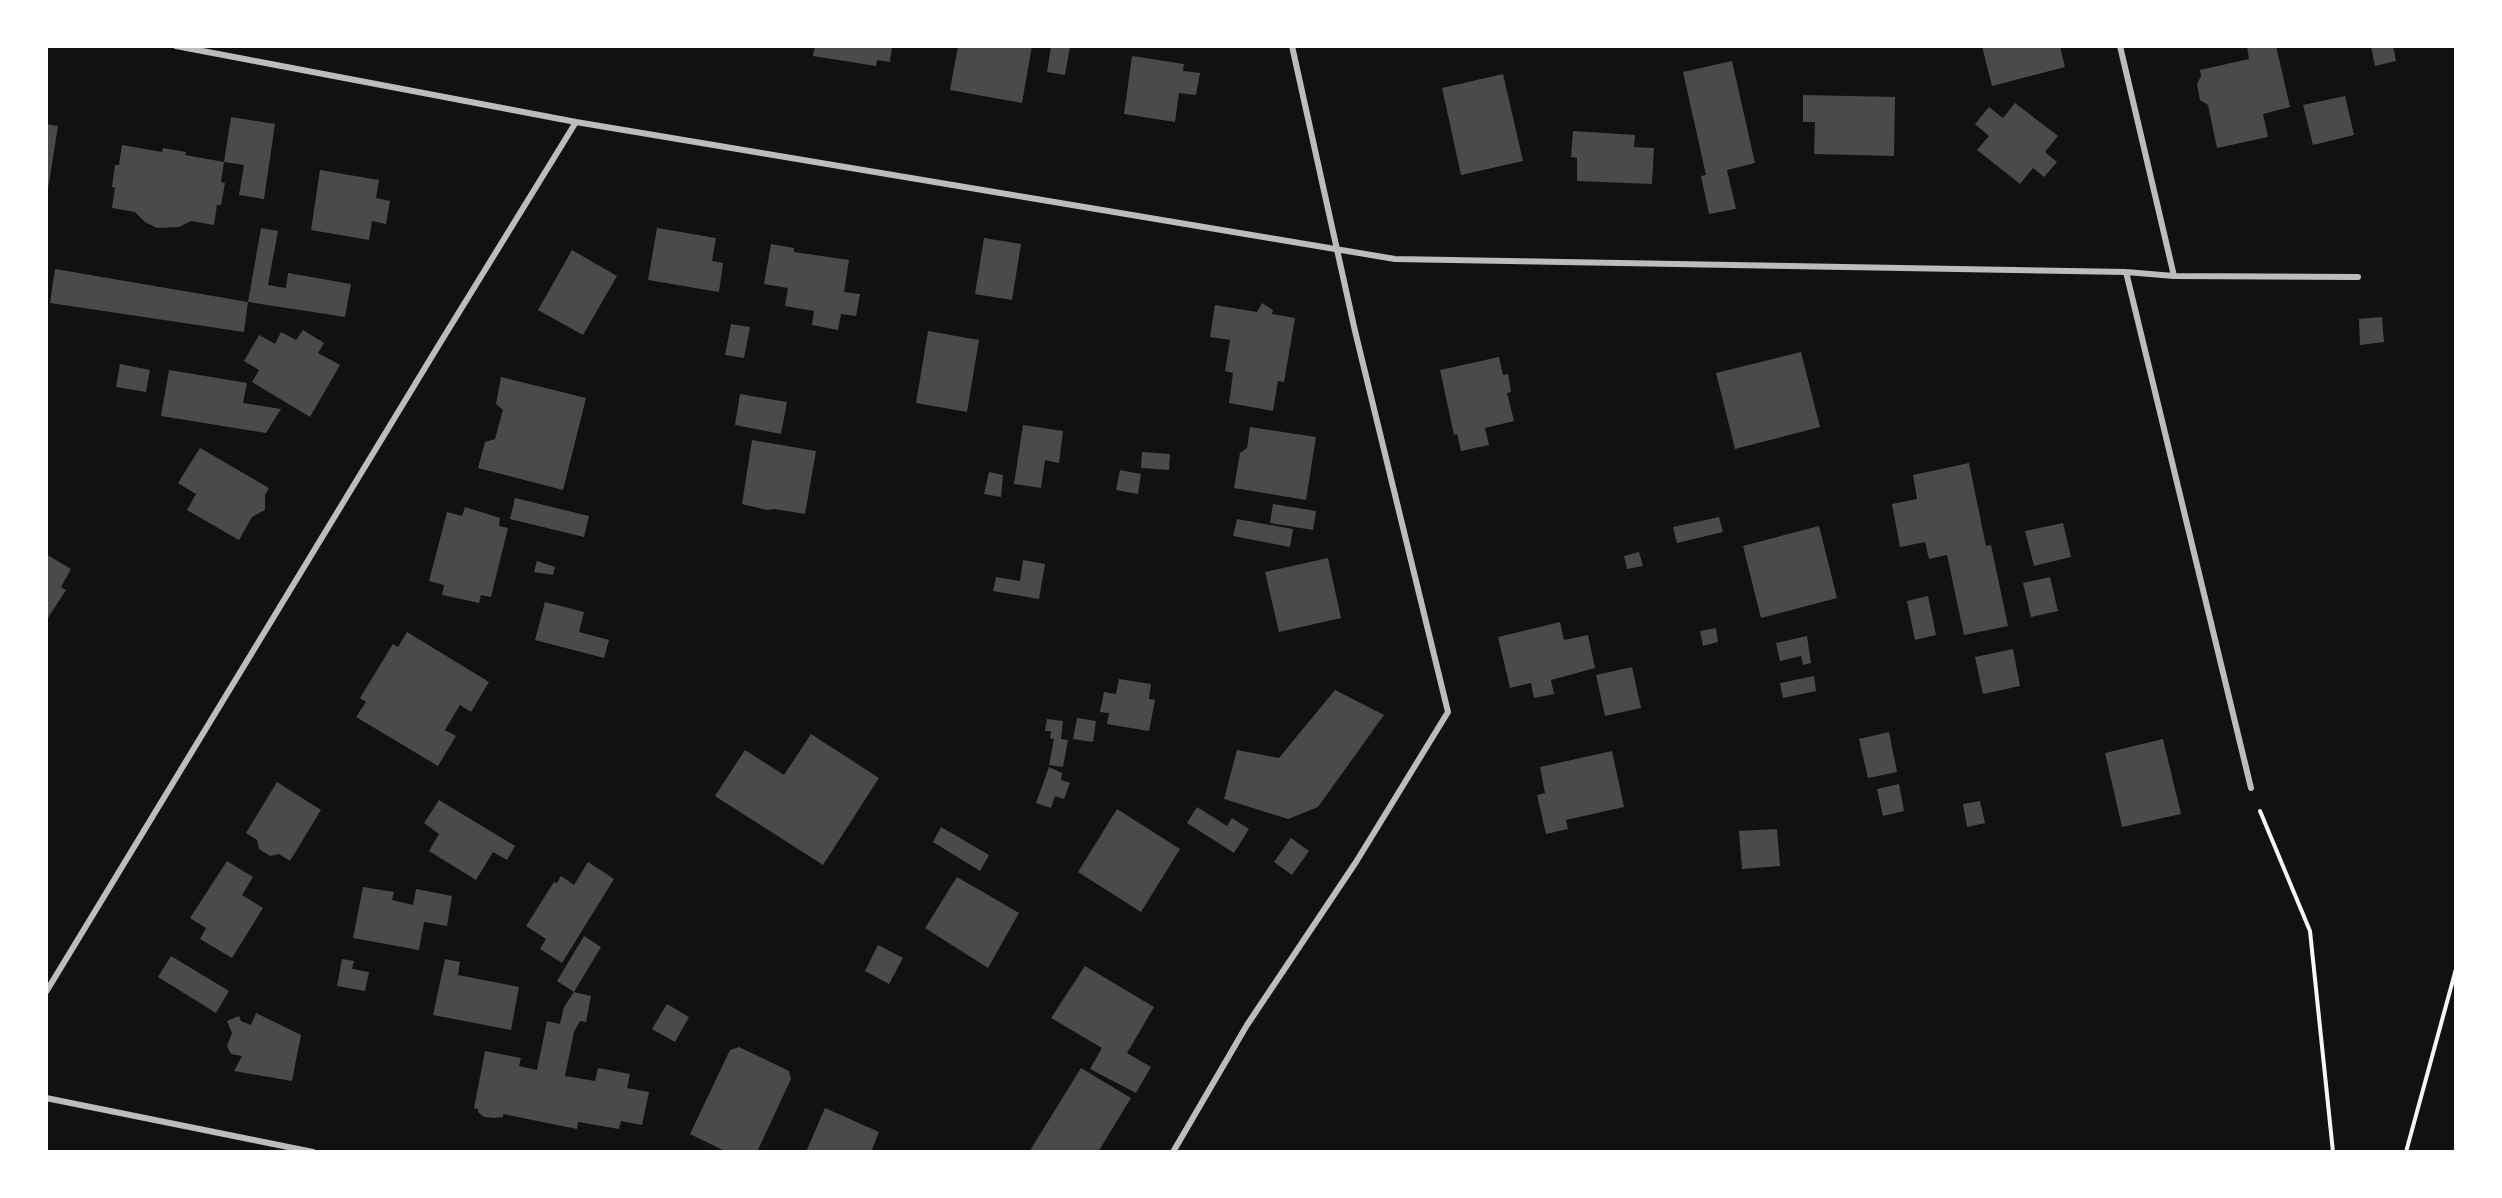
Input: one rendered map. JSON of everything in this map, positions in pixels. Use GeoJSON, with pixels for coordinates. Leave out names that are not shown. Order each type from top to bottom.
{"type":"FeatureCollection","features":[{"type":"Feature","properties":{"kind":"street"},"geometry":{"type":"LineString","coordinates":[[176,46],[576,122],[1395,259],[2126,272],[2174,276],[2358,277]]}},
{"type":"Feature","properties":{"kind":"street"},"geometry":{"type":"LineString","coordinates":[[1173,1152],[1247,1025],[1356,862],[1448,712],[1355,331],[1292,46]]}},
{"type":"Feature","properties":{"kind":"street"},"geometry":{"type":"LineString","coordinates":[[2120,46],[2174,276]]}},
{"type":"Feature","properties":{"kind":"street"},"geometry":{"type":"LineString","coordinates":[[46,992],[436,348],[576,122]]}},
{"type":"Feature","properties":{"kind":"street"},"geometry":{"type":"LineString","coordinates":[[2126,272],[2251,789]]}},
{"type":"Feature","properties":{"kind":"street"},"geometry":{"type":"LineString","coordinates":[[46,1098],[313,1152]]}},
{"type":"Feature","properties":{"kind":"path"},"geometry":{"type":"LineString","coordinates":[[2251,789],[2310,931],[2333,1152]]}},
{"type":"Feature","properties":{"kind":"path"},"geometry":{"type":"LineString","coordinates":[[2406,1152],[2456,969]]}},
{"type":"Feature","properties":{"kind":"building"},"geometry":{"type":"Polygon","coordinates":[[[815,46],[892,46],[890,62],[877,60],[876,66],[813,56],[815,46]]]}},
{"type":"Feature","properties":{"kind":"building"},"geometry":{"type":"Polygon","coordinates":[[[958,46],[1032,46],[1022,103],[950,90],[958,46]]]}},
{"type":"Feature","properties":{"kind":"building"},"geometry":{"type":"Polygon","coordinates":[[[1051,46],[1070,46],[1065,75],[1047,72],[1051,46]]]}},
{"type":"Feature","properties":{"kind":"building"},"geometry":{"type":"Polygon","coordinates":[[[1982,46],[2060,46],[2065,67],[1992,86],[1982,46]]]}},
{"type":"Feature","properties":{"kind":"building"},"geometry":{"type":"Polygon","coordinates":[[[2247,46],[2276,46],[2290,107],[2263,114],[2268,137],[2217,148],[2208,105],[2200,100],[2197,84],[2201,76],[2200,70],[2249,59],[2247,46]]]}},
{"type":"Feature","properties":{"kind":"building"},"geometry":{"type":"Polygon","coordinates":[[[2371,46],[2393,46],[2396,61],[2375,66],[2371,46]]]}},
{"type":"Feature","properties":{"kind":"building"},"geometry":{"type":"Polygon","coordinates":[[[1132,56],[1184,64],[1183,71],[1200,73],[1196,95],[1179,93],[1175,122],[1124,114],[1132,56]]]}},
{"type":"Feature","properties":{"kind":"building"},"geometry":{"type":"Polygon","coordinates":[[[1732,61],[1755,163],[1727,170],[1736,209],[1709,214],[1701,176],[1706,175],[1683,72],[1732,61]]]}},
{"type":"Feature","properties":{"kind":"building"},"geometry":{"type":"Polygon","coordinates":[[[1503,74],[1523,161],[1461,175],[1442,88],[1503,74]]]}},
{"type":"Feature","properties":{"kind":"building"},"geometry":{"type":"Polygon","coordinates":[[[1803,95],[1895,97],[1894,156],[1814,154],[1815,122],[1803,122],[1803,95]]]}},
{"type":"Feature","properties":{"kind":"building"},"geometry":{"type":"Polygon","coordinates":[[[2345,96],[2354,135],[2313,145],[2303,105],[2345,96]]]}},
{"type":"Feature","properties":{"kind":"building"},"geometry":{"type":"Polygon","coordinates":[[[2015,103],[2058,136],[2045,152],[2057,162],[2044,177],[2033,168],[2020,184],[1977,150],[1989,136],[1975,124],[1989,107],[2003,118],[2015,103]]]}},
{"type":"Feature","properties":{"kind":"building"},"geometry":{"type":"Polygon","coordinates":[[[231,117],[275,124],[264,199],[239,195],[244,165],[224,162],[231,117]]]}},
{"type":"Feature","properties":{"kind":"building"},"geometry":{"type":"Polygon","coordinates":[[[46,124],[58,126],[48,189],[46,189],[46,124]]]}},
{"type":"Feature","properties":{"kind":"building"},"geometry":{"type":"Polygon","coordinates":[[[1573,131],[1635,135],[1634,147],[1654,148],[1652,184],[1577,181],[1577,158],[1571,157],[1573,131]]]}},
{"type":"Feature","properties":{"kind":"building"},"geometry":{"type":"Polygon","coordinates":[[[122,145],[162,152],[163,148],[186,152],[185,155],[224,162],[221,182],[225,183],[221,205],[217,205],[214,225],[191,221],[179,227],[157,228],[145,222],[135,212],[112,208],[115,165],[119,165],[122,145]]]}},
{"type":"Feature","properties":{"kind":"building"},"geometry":{"type":"Polygon","coordinates":[[[320,170],[379,180],[376,198],[390,201],[386,224],[372,221],[369,240],[311,230],[320,170]]]}},
{"type":"Feature","properties":{"kind":"building"},"geometry":{"type":"Polygon","coordinates":[[[261,228],[278,231],[268,285],[286,288],[288,273],[351,284],[345,317],[248,302],[261,228]]]}},
{"type":"Feature","properties":{"kind":"building"},"geometry":{"type":"Polygon","coordinates":[[[657,228],[716,238],[712,261],[723,263],[719,292],[648,280],[657,228]]]}},
{"type":"Feature","properties":{"kind":"building"},"geometry":{"type":"Polygon","coordinates":[[[984,238],[1021,244],[1012,300],[975,294],[984,238]]]}},
{"type":"Feature","properties":{"kind":"building"},"geometry":{"type":"Polygon","coordinates":[[[771,244],[794,248],[794,252],[849,260],[844,292],[860,294],[856,316],[841,314],[838,330],[812,325],[814,311],[785,306],[788,288],[764,284],[771,244]]]}},
{"type":"Feature","properties":{"kind":"building"},"geometry":{"type":"Polygon","coordinates":[[[572,250],[617,276],[583,335],[538,310],[572,250]]]}},
{"type":"Feature","properties":{"kind":"building"},"geometry":{"type":"Polygon","coordinates":[[[55,269],[248,302],[244,332],[50,303],[55,269]]]}},
{"type":"Feature","properties":{"kind":"building"},"geometry":{"type":"Polygon","coordinates":[[[1262,303],[1273,310],[1272,314],[1295,318],[1284,382],[1278,381],[1273,411],[1229,403],[1233,373],[1225,371],[1230,340],[1210,337],[1215,305],[1257,312],[1262,303]]]}},
{"type":"Feature","properties":{"kind":"building"},"geometry":{"type":"Polygon","coordinates":[[[2382,317],[2384,342],[2360,345],[2359,319],[2382,317]]]}},
{"type":"Feature","properties":{"kind":"building"},"geometry":{"type":"Polygon","coordinates":[[[731,324],[750,327],[744,358],[725,355],[731,324]]]}},
{"type":"Feature","properties":{"kind":"building"},"geometry":{"type":"Polygon","coordinates":[[[303,330],[324,343],[318,353],[340,365],[310,417],[252,382],[259,370],[244,361],[259,335],[275,344],[281,332],[296,340],[303,330]]]}},
{"type":"Feature","properties":{"kind":"building"},"geometry":{"type":"Polygon","coordinates":[[[928,331],[979,340],[967,412],[916,403],[928,331]]]}},
{"type":"Feature","properties":{"kind":"building"},"geometry":{"type":"Polygon","coordinates":[[[1801,352],[1820,427],[1735,449],[1716,373],[1801,352]]]}},
{"type":"Feature","properties":{"kind":"building"},"geometry":{"type":"Polygon","coordinates":[[[1499,357],[1503,375],[1508,374],[1511,392],[1507,393],[1514,421],[1485,428],[1489,445],[1461,451],[1457,434],[1454,435],[1440,370],[1499,357]]]}},
{"type":"Feature","properties":{"kind":"building"},"geometry":{"type":"Polygon","coordinates":[[[120,364],[150,370],[146,392],[116,387],[120,364]]]}},
{"type":"Feature","properties":{"kind":"building"},"geometry":{"type":"Polygon","coordinates":[[[169,370],[247,383],[243,403],[281,409],[266,433],[161,416],[169,370]]]}},
{"type":"Feature","properties":{"kind":"building"},"geometry":{"type":"Polygon","coordinates":[[[501,377],[586,398],[563,490],[478,468],[485,442],[495,439],[503,410],[496,404],[501,377]]]}},
{"type":"Feature","properties":{"kind":"building"},"geometry":{"type":"Polygon","coordinates":[[[740,394],[787,402],[781,434],[735,425],[740,394]]]}},
{"type":"Feature","properties":{"kind":"building"},"geometry":{"type":"Polygon","coordinates":[[[1023,425],[1063,431],[1059,463],[1045,460],[1041,488],[1014,484],[1023,425]]]}},
{"type":"Feature","properties":{"kind":"building"},"geometry":{"type":"Polygon","coordinates":[[[1250,427],[1316,437],[1306,500],[1234,488],[1240,453],[1247,448],[1250,427]]]}},
{"type":"Feature","properties":{"kind":"building"},"geometry":{"type":"Polygon","coordinates":[[[752,440],[816,451],[805,514],[767,510],[742,504],[752,440]]]}},
{"type":"Feature","properties":{"kind":"building"},"geometry":{"type":"Polygon","coordinates":[[[200,448],[269,488],[265,495],[265,510],[252,517],[239,540],[187,510],[196,494],[178,483],[200,448]]]}},
{"type":"Feature","properties":{"kind":"building"},"geometry":{"type":"Polygon","coordinates":[[[1142,452],[1170,454],[1169,470],[1141,468],[1142,452]]]}},
{"type":"Feature","properties":{"kind":"building"},"geometry":{"type":"Polygon","coordinates":[[[1969,463],[1986,546],[1991,545],[2008,626],[1964,635],[1947,555],[1929,559],[1925,542],[1900,547],[1892,504],[1917,499],[1913,475],[1969,463]]]}},
{"type":"Feature","properties":{"kind":"building"},"geometry":{"type":"Polygon","coordinates":[[[1120,470],[1141,474],[1138,494],[1116,490],[1120,470]]]}},
{"type":"Feature","properties":{"kind":"building"},"geometry":{"type":"Polygon","coordinates":[[[989,472],[1003,475],[1001,497],[984,494],[989,472]]]}},
{"type":"Feature","properties":{"kind":"building"},"geometry":{"type":"Polygon","coordinates":[[[515,498],[589,516],[584,537],[510,519],[515,498]]]}},
{"type":"Feature","properties":{"kind":"building"},"geometry":{"type":"Polygon","coordinates":[[[1273,504],[1316,511],[1313,530],[1270,523],[1273,504]]]}},
{"type":"Feature","properties":{"kind":"building"},"geometry":{"type":"Polygon","coordinates":[[[465,507],[500,518],[499,526],[508,528],[491,597],[481,595],[479,603],[442,595],[444,585],[429,581],[447,512],[462,516],[465,507]]]}},
{"type":"Feature","properties":{"kind":"building"},"geometry":{"type":"Polygon","coordinates":[[[1719,517],[1723,532],[1677,543],[1673,527],[1719,517]]]}},
{"type":"Feature","properties":{"kind":"building"},"geometry":{"type":"Polygon","coordinates":[[[1237,519],[1293,529],[1290,547],[1233,536],[1237,519]]]}},
{"type":"Feature","properties":{"kind":"building"},"geometry":{"type":"Polygon","coordinates":[[[2063,523],[2071,557],[2034,566],[2025,531],[2063,523]]]}},
{"type":"Feature","properties":{"kind":"building"},"geometry":{"type":"Polygon","coordinates":[[[1819,526],[1837,598],[1761,618],[1743,546],[1819,526]]]}},
{"type":"Feature","properties":{"kind":"building"},"geometry":{"type":"Polygon","coordinates":[[[1639,552],[1643,566],[1627,569],[1624,556],[1639,552]]]}},
{"type":"Feature","properties":{"kind":"building"},"geometry":{"type":"Polygon","coordinates":[[[46,554],[71,569],[61,587],[66,590],[46,621],[46,554]]]}},
{"type":"Feature","properties":{"kind":"building"},"geometry":{"type":"Polygon","coordinates":[[[1328,558],[1341,618],[1279,632],[1265,572],[1328,558]]]}},
{"type":"Feature","properties":{"kind":"building"},"geometry":{"type":"Polygon","coordinates":[[[1023,560],[1045,564],[1039,599],[993,591],[996,577],[1020,581],[1023,560]]]}},
{"type":"Feature","properties":{"kind":"building"},"geometry":{"type":"Polygon","coordinates":[[[537,561],[555,567],[553,575],[534,572],[537,561]]]}},
{"type":"Feature","properties":{"kind":"building"},"geometry":{"type":"Polygon","coordinates":[[[2050,577],[2058,611],[2031,617],[2023,583],[2050,577]]]}},
{"type":"Feature","properties":{"kind":"building"},"geometry":{"type":"Polygon","coordinates":[[[1928,596],[1936,635],[1915,640],[1907,601],[1928,596]]]}},
{"type":"Feature","properties":{"kind":"building"},"geometry":{"type":"Polygon","coordinates":[[[545,602],[584,612],[579,632],[609,640],[604,658],[535,640],[545,602]]]}},
{"type":"Feature","properties":{"kind":"building"},"geometry":{"type":"Polygon","coordinates":[[[1560,622],[1564,640],[1588,635],[1595,668],[1551,680],[1554,694],[1534,698],[1531,683],[1510,688],[1498,637],[1560,622]]]}},
{"type":"Feature","properties":{"kind":"building"},"geometry":{"type":"Polygon","coordinates":[[[1716,628],[1718,642],[1703,646],[1700,631],[1716,628]]]}},
{"type":"Feature","properties":{"kind":"building"},"geometry":{"type":"Polygon","coordinates":[[[407,632],[489,682],[471,712],[460,705],[445,730],[456,736],[438,766],[356,717],[366,702],[360,698],[393,644],[398,647],[407,632]]]}},
{"type":"Feature","properties":{"kind":"building"},"geometry":{"type":"Polygon","coordinates":[[[1807,636],[1811,663],[1803,665],[1801,656],[1780,661],[1776,643],[1807,636]]]}},
{"type":"Feature","properties":{"kind":"building"},"geometry":{"type":"Polygon","coordinates":[[[2013,649],[2020,686],[1983,694],[1975,657],[2013,649]]]}},
{"type":"Feature","properties":{"kind":"building"},"geometry":{"type":"Polygon","coordinates":[[[1632,667],[1641,708],[1605,716],[1596,675],[1632,667]]]}},
{"type":"Feature","properties":{"kind":"building"},"geometry":{"type":"Polygon","coordinates":[[[1814,676],[1816,691],[1783,698],[1780,683],[1814,676]]]}},
{"type":"Feature","properties":{"kind":"building"},"geometry":{"type":"Polygon","coordinates":[[[1119,679],[1151,684],[1149,699],[1155,700],[1149,731],[1107,724],[1109,713],[1100,712],[1104,692],[1116,694],[1119,679]]]}},
{"type":"Feature","properties":{"kind":"building"},"geometry":{"type":"Polygon","coordinates":[[[1335,690],[1384,715],[1318,807],[1288,819],[1224,799],[1237,750],[1279,758],[1335,690]]]}},
{"type":"Feature","properties":{"kind":"building"},"geometry":{"type":"Polygon","coordinates":[[[1077,718],[1096,721],[1093,742],[1073,739],[1077,718]]]}},
{"type":"Feature","properties":{"kind":"building"},"geometry":{"type":"Polygon","coordinates":[[[1047,719],[1063,721],[1061,739],[1068,740],[1063,767],[1049,765],[1054,739],[1050,738],[1051,731],[1045,731],[1047,719]]]}},
{"type":"Feature","properties":{"kind":"building"},"geometry":{"type":"Polygon","coordinates":[[[1889,732],[1897,772],[1868,778],[1859,739],[1889,732]]]}},
{"type":"Feature","properties":{"kind":"building"},"geometry":{"type":"Polygon","coordinates":[[[811,734],[879,778],[823,865],[715,796],[745,750],[784,775],[811,734]]]}},
{"type":"Feature","properties":{"kind":"building"},"geometry":{"type":"Polygon","coordinates":[[[2163,739],[2181,814],[2122,827],[2105,753],[2163,739]]]}},
{"type":"Feature","properties":{"kind":"building"},"geometry":{"type":"Polygon","coordinates":[[[1612,751],[1624,807],[1566,820],[1568,829],[1546,834],[1537,795],[1545,793],[1540,767],[1612,751]]]}},
{"type":"Feature","properties":{"kind":"building"},"geometry":{"type":"Polygon","coordinates":[[[1049,767],[1062,773],[1061,780],[1070,783],[1064,799],[1055,796],[1051,808],[1036,803],[1049,767]]]}},
{"type":"Feature","properties":{"kind":"building"},"geometry":{"type":"Polygon","coordinates":[[[277,782],[321,810],[290,861],[279,854],[270,856],[259,849],[257,840],[246,833],[277,782]]]}},
{"type":"Feature","properties":{"kind":"building"},"geometry":{"type":"Polygon","coordinates":[[[1899,784],[1904,811],[1883,816],[1877,789],[1899,784]]]}},
{"type":"Feature","properties":{"kind":"building"},"geometry":{"type":"Polygon","coordinates":[[[439,800],[515,846],[507,860],[493,852],[476,880],[429,851],[439,834],[424,823],[439,800]]]}},
{"type":"Feature","properties":{"kind":"building"},"geometry":{"type":"Polygon","coordinates":[[[1980,801],[1985,823],[1967,827],[1963,804],[1980,801]]]}},
{"type":"Feature","properties":{"kind":"building"},"geometry":{"type":"Polygon","coordinates":[[[1197,807],[1227,826],[1232,818],[1249,829],[1234,853],[1187,823],[1197,807]]]}},
{"type":"Feature","properties":{"kind":"building"},"geometry":{"type":"Polygon","coordinates":[[[1117,809],[1180,849],[1141,912],[1078,872],[1117,809]]]}},
{"type":"Feature","properties":{"kind":"building"},"geometry":{"type":"Polygon","coordinates":[[[941,827],[989,855],[980,871],[933,842],[941,827]]]}},
{"type":"Feature","properties":{"kind":"building"},"geometry":{"type":"Polygon","coordinates":[[[1777,829],[1780,866],[1742,869],[1739,831],[1777,829]]]}},
{"type":"Feature","properties":{"kind":"building"},"geometry":{"type":"Polygon","coordinates":[[[1291,838],[1309,851],[1292,875],[1274,862],[1291,838]]]}},
{"type":"Feature","properties":{"kind":"building"},"geometry":{"type":"Polygon","coordinates":[[[227,861],[253,877],[242,895],[263,908],[232,958],[200,939],[206,928],[190,918],[227,861]]]}},
{"type":"Feature","properties":{"kind":"building"},"geometry":{"type":"Polygon","coordinates":[[[588,862],[614,879],[562,963],[540,949],[546,939],[526,926],[554,882],[557,883],[561,876],[574,885],[588,862]]]}},
{"type":"Feature","properties":{"kind":"building"},"geometry":{"type":"Polygon","coordinates":[[[957,877],[1019,913],[988,968],[925,928],[957,877]]]}},
{"type":"Feature","properties":{"kind":"building"},"geometry":{"type":"Polygon","coordinates":[[[363,887],[394,892],[392,900],[413,905],[416,889],[452,896],[447,926],[424,922],[419,950],[353,938],[363,887]]]}},
{"type":"Feature","properties":{"kind":"building"},"geometry":{"type":"Polygon","coordinates":[[[584,936],[601,947],[574,992],[557,981],[584,936]]]}},
{"type":"Feature","properties":{"kind":"building"},"geometry":{"type":"Polygon","coordinates":[[[878,945],[903,958],[889,984],[865,971],[878,945]]]}},
{"type":"Feature","properties":{"kind":"building"},"geometry":{"type":"Polygon","coordinates":[[[171,956],[229,991],[216,1013],[158,977],[171,956]]]}},
{"type":"Feature","properties":{"kind":"building"},"geometry":{"type":"Polygon","coordinates":[[[342,959],[354,961],[352,969],[369,972],[365,991],[337,986],[342,959]]]}},
{"type":"Feature","properties":{"kind":"building"},"geometry":{"type":"Polygon","coordinates":[[[445,959],[460,962],[458,975],[519,987],[511,1030],[433,1015],[445,959]]]}},
{"type":"Feature","properties":{"kind":"building"},"geometry":{"type":"Polygon","coordinates":[[[1085,966],[1154,1007],[1127,1053],[1151,1067],[1136,1093],[1090,1069],[1102,1048],[1051,1018],[1085,966]]]}},
{"type":"Feature","properties":{"kind":"building"},"geometry":{"type":"Polygon","coordinates":[[[574,992],[591,996],[586,1022],[580,1021],[574,1032],[565,1076],[595,1081],[598,1068],[630,1074],[627,1088],[649,1092],[642,1125],[621,1121],[619,1129],[578,1122],[577,1129],[503,1114],[503,1117],[484,1117],[478,1109],[474,1108],[485,1051],[521,1058],[519,1066],[537,1070],[547,1021],[560,1024],[564,1007],[574,992]]]}},
{"type":"Feature","properties":{"kind":"building"},"geometry":{"type":"Polygon","coordinates":[[[667,1004],[689,1017],[675,1042],[652,1029],[667,1004]]]}},
{"type":"Feature","properties":{"kind":"building"},"geometry":{"type":"Polygon","coordinates":[[[256,1013],[301,1035],[292,1081],[234,1071],[242,1056],[231,1054],[227,1046],[232,1033],[227,1021],[239,1016],[241,1021],[251,1025],[256,1013]]]}},
{"type":"Feature","properties":{"kind":"building"},"geometry":{"type":"Polygon","coordinates":[[[739,1047],[789,1071],[791,1079],[757,1152],[727,1152],[690,1134],[730,1050],[739,1047]]]}},
{"type":"Feature","properties":{"kind":"building"},"geometry":{"type":"Polygon","coordinates":[[[1081,1068],[1131,1098],[1098,1152],[1029,1152],[1081,1068]]]}},
{"type":"Feature","properties":{"kind":"building"},"geometry":{"type":"Polygon","coordinates":[[[825,1108],[879,1132],[871,1152],[806,1152],[825,1108]]]}}]}
